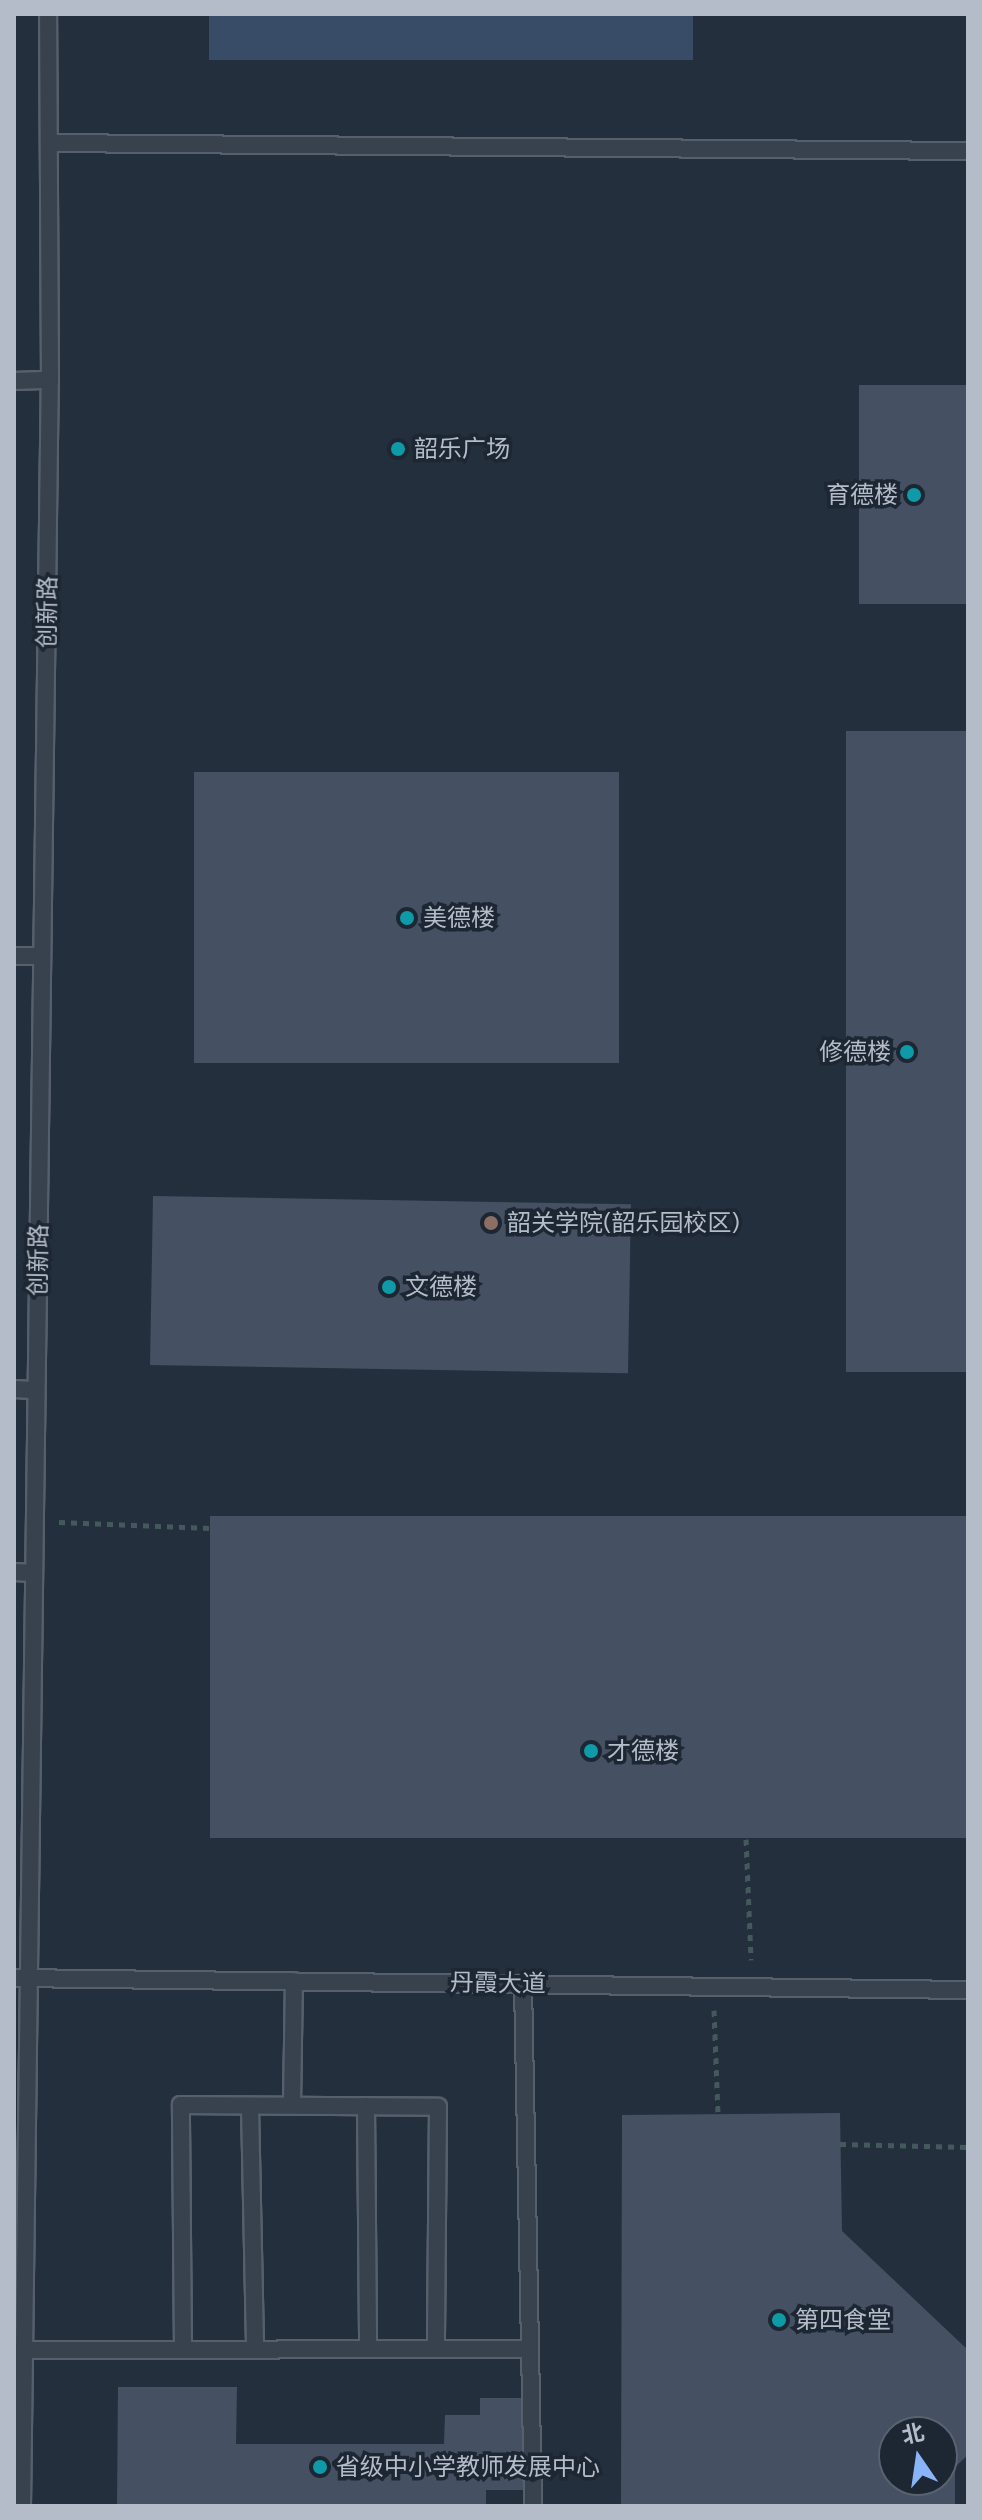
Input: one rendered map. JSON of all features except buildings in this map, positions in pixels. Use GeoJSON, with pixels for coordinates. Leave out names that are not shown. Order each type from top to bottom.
{"type":"FeatureCollection","features":[{"type":"Feature","properties":{"kind":"lane","name":"创新路"},"geometry":{"type":"LineString","coordinates":[[22,2506],[21,1978],[34,1573],[50,380],[48,14]]}},
{"type":"Feature","properties":{"kind":"lane"},"geometry":{"type":"LineString","coordinates":[[49,143],[968,151]]}},
{"type":"Feature","properties":{"kind":"lane"},"geometry":{"type":"LineString","coordinates":[[14,381],[50,380]]}},
{"type":"Feature","properties":{"kind":"lane"},"geometry":{"type":"LineString","coordinates":[[14,956],[42,956]]}},
{"type":"Feature","properties":{"kind":"lane"},"geometry":{"type":"LineString","coordinates":[[14,1389],[36,1390]]}},
{"type":"Feature","properties":{"kind":"lane"},"geometry":{"type":"LineString","coordinates":[[14,1572],[34,1573]]}},
{"type":"Feature","properties":{"kind":"lane","name":"丹霞大道"},"geometry":{"type":"LineString","coordinates":[[21,1978],[968,1990]]}},
{"type":"Feature","properties":{"kind":"lane"},"geometry":{"type":"LineString","coordinates":[[292,2105],[294,1981]]}},
{"type":"Feature","properties":{"kind":"lane"},"geometry":{"type":"LineString","coordinates":[[523,1983],[533,2506]]}},
{"type":"Feature","properties":{"kind":"lane"},"geometry":{"type":"LineString","coordinates":[[183,2349],[181,2105],[438,2107],[436,2349]]}},
{"type":"Feature","properties":{"kind":"lane"},"geometry":{"type":"LineString","coordinates":[[250,2106],[255,2350]]}},
{"type":"Feature","properties":{"kind":"lane"},"geometry":{"type":"LineString","coordinates":[[366,2106],[368,2349]]}},
{"type":"Feature","properties":{"kind":"lane"},"geometry":{"type":"LineString","coordinates":[[22,2350],[530,2349]]}},
{"type":"Feature","properties":{"kind":"path"},"geometry":{"type":"LineString","coordinates":[[34,1521],[210,1528]]}},
{"type":"Feature","properties":{"kind":"path"},"geometry":{"type":"LineString","coordinates":[[746,1839],[753,1985]]}},
{"type":"Feature","properties":{"kind":"path"},"geometry":{"type":"LineString","coordinates":[[713,1985],[718,2115]]}},
{"type":"Feature","properties":{"kind":"path"},"geometry":{"type":"LineString","coordinates":[[840,2144],[968,2147]]}},
{"type":"Feature","properties":{"kind":"water"},"geometry":{"type":"Polygon","coordinates":[[[209,14],[693,14],[693,60],[209,60],[209,14]]]}},
{"type":"Feature","properties":{"kind":"place","name":"韶乐广场"},"geometry":{"type":"Point","coordinates":[398,449]}},
{"type":"Feature","properties":{"kind":"place","name":"育德楼"},"geometry":{"type":"Point","coordinates":[914,495]}},
{"type":"Feature","properties":{"kind":"place","name":"美德楼"},"geometry":{"type":"Point","coordinates":[407,918]}},
{"type":"Feature","properties":{"kind":"place","name":"修德楼"},"geometry":{"type":"Point","coordinates":[907,1052]}},
{"type":"Feature","properties":{"kind":"place","name":"韶关学院(韶乐园校区)"},"geometry":{"type":"Point","coordinates":[491,1223]}},
{"type":"Feature","properties":{"kind":"place","name":"文德楼"},"geometry":{"type":"Point","coordinates":[389,1287]}},
{"type":"Feature","properties":{"kind":"place","name":"才德楼"},"geometry":{"type":"Point","coordinates":[591,1751]}},
{"type":"Feature","properties":{"kind":"place","name":"第四食堂"},"geometry":{"type":"Point","coordinates":[779,2320]}},
{"type":"Feature","properties":{"kind":"place","name":"省级中小学教师发展中心"},"geometry":{"type":"Point","coordinates":[320,2467]}}]}
